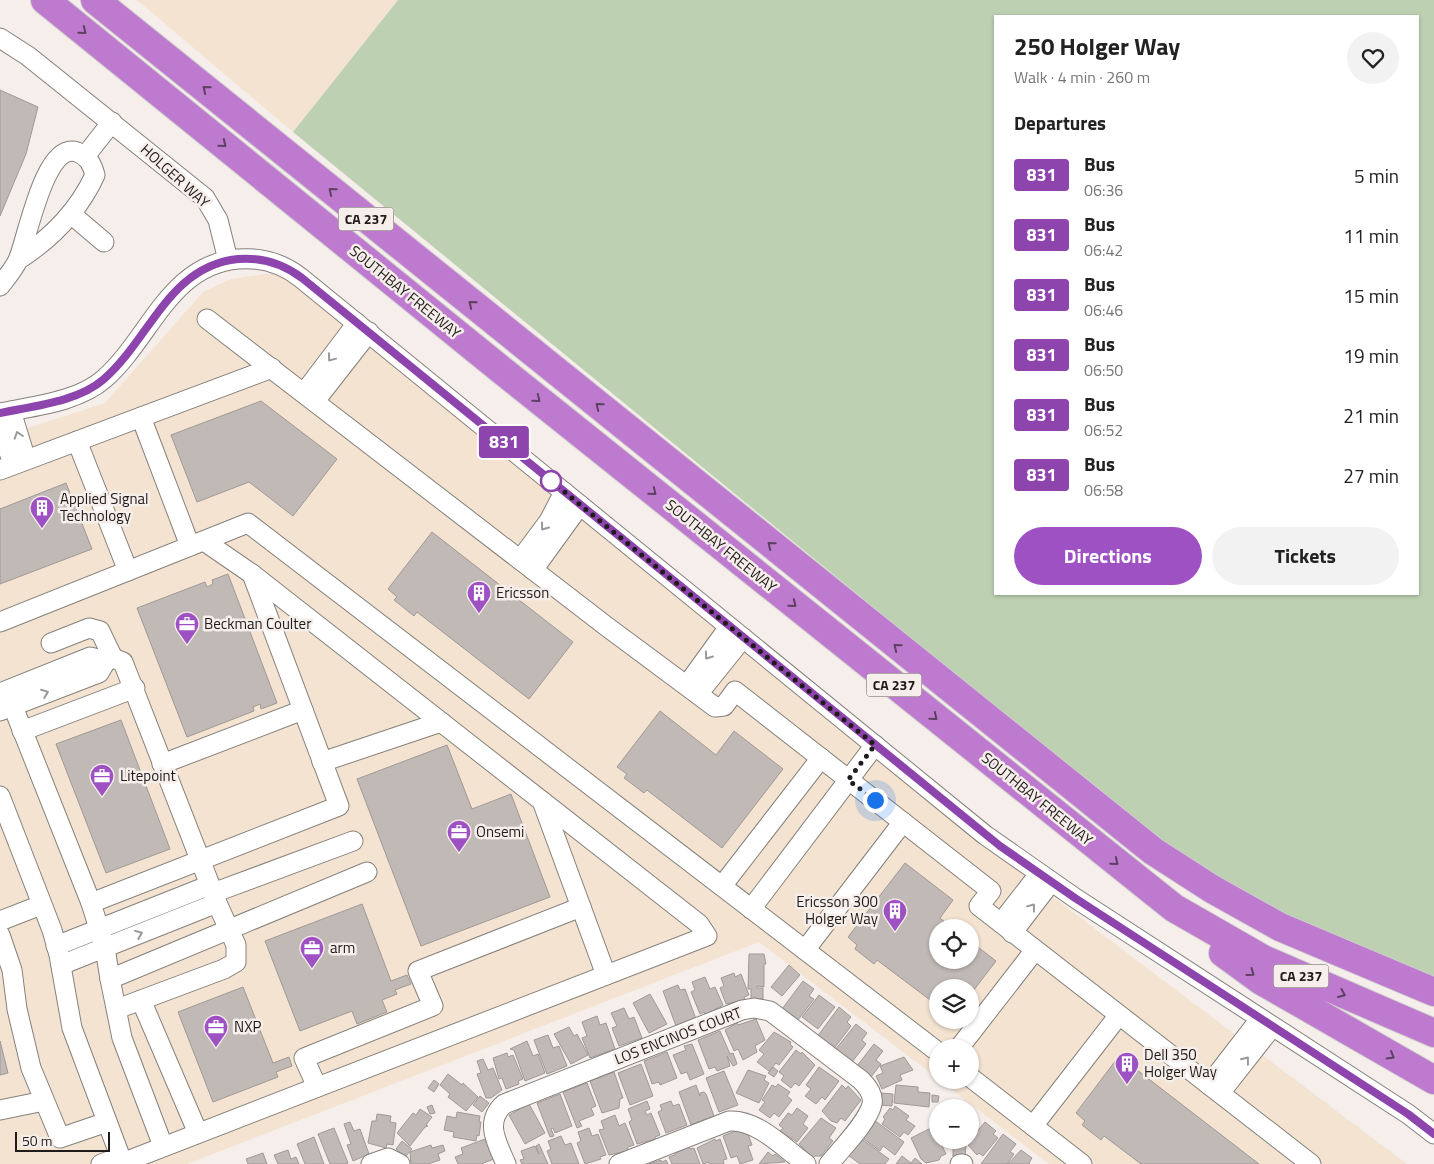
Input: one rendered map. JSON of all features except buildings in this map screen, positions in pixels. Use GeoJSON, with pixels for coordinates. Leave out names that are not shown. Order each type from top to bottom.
{"type":"FeatureCollection","features":[{"type":"Feature","properties":{"kind":"highway","name":"SOUTHBAY FREEWAY"},"geometry":{"type":"LineString","coordinates":[[45,0],[499,368],[1174,908],[1264,959],[1434,1033]]}},
{"type":"Feature","properties":{"kind":"highway","name":"SOUTHBAY FREEWAY"},"geometry":{"type":"LineString","coordinates":[[95,0],[1153,851],[1212,889],[1280,927],[1434,992]]}},
{"type":"Feature","properties":{"kind":"highway"},"geometry":{"type":"LineString","coordinates":[[936,677],[950,700],[975,722],[1178,882],[1267,931],[1434,1004]]}},
{"type":"Feature","properties":{"kind":"highway"},"geometry":{"type":"LineString","coordinates":[[1174,908],[1200,936],[1260,980],[1434,1080]]}},
{"type":"Feature","properties":{"kind":"street","name":"HOLGER WAY"},"geometry":{"type":"LineString","coordinates":[[0,38],[28,56],[205,198],[218,220],[228,260]]}},
{"type":"Feature","properties":{"kind":"street"},"geometry":{"type":"LineString","coordinates":[[86,155],[112,122]]}},
{"type":"Feature","properties":{"kind":"street"},"geometry":{"type":"LineString","coordinates":[[0,286],[18,260],[38,192],[54,165],[64,153],[72,151],[86,155],[93,166],[95,175],[82,202],[46,241],[18,260]]}},
{"type":"Feature","properties":{"kind":"street"},"geometry":{"type":"LineString","coordinates":[[71,214],[104,242]]}},
{"type":"Feature","properties":{"kind":"street"},"geometry":{"type":"LineString","coordinates":[[20,460],[23,450],[6,412],[76,394],[103,380],[187,279],[212,264],[228,260],[259,259],[276,263],[302,278],[985,835],[1045,878],[1408,1114],[1434,1134]]}},
{"type":"Feature","properties":{"kind":"street"},"geometry":{"type":"LineString","coordinates":[[207,318],[526,565],[715,707],[724,706],[735,691],[990,891],[979,906],[1214,1089],[1304,1162]]}},
{"type":"Feature","properties":{"kind":"street"},"geometry":{"type":"LineString","coordinates":[[309,397],[363,328]]}},
{"type":"Feature","properties":{"kind":"street"},"geometry":{"type":"LineString","coordinates":[[0,470],[20,460],[77,441],[272,368]]}},
{"type":"Feature","properties":{"kind":"street"},"geometry":{"type":"LineString","coordinates":[[101,1164],[122,1162],[707,936],[699,924],[252,574],[197,544],[141,417]]}},
{"type":"Feature","properties":{"kind":"street"},"geometry":{"type":"LineString","coordinates":[[0,427],[10,455],[20,460]]}},
{"type":"Feature","properties":{"kind":"street"},"geometry":{"type":"LineString","coordinates":[[77,441],[128,571]]}},
{"type":"Feature","properties":{"kind":"street"},"geometry":{"type":"LineString","coordinates":[[526,565],[564,492]]}},
{"type":"Feature","properties":{"kind":"street"},"geometry":{"type":"LineString","coordinates":[[526,565],[580,505]]}},
{"type":"Feature","properties":{"kind":"street"},"geometry":{"type":"LineString","coordinates":[[0,622],[248,523],[261,531],[929,1045]]}},
{"type":"Feature","properties":{"kind":"street"},"geometry":{"type":"LineString","coordinates":[[91,903],[338,806],[252,574]]}},
{"type":"Feature","properties":{"kind":"street"},"geometry":{"type":"LineString","coordinates":[[51,643],[90,628],[96,628],[100,631],[110,659]]}},
{"type":"Feature","properties":{"kind":"street"},"geometry":{"type":"LineString","coordinates":[[693,690],[736,632]]}},
{"type":"Feature","properties":{"kind":"street"},"geometry":{"type":"LineString","coordinates":[[110,659],[123,662],[135,688],[162,764],[213,894],[236,945],[236,962],[224,969],[117,1009]]}},
{"type":"Feature","properties":{"kind":"street"},"geometry":{"type":"LineString","coordinates":[[110,659],[98,672],[5,700],[22,731],[91,903],[105,948],[122,1038],[164,1146]]}},
{"type":"Feature","properties":{"kind":"street"},"geometry":{"type":"LineString","coordinates":[[22,731],[135,688]]}},
{"type":"Feature","properties":{"kind":"street"},"geometry":{"type":"LineString","coordinates":[[162,764],[303,710]]}},
{"type":"Feature","properties":{"kind":"street"},"geometry":{"type":"LineString","coordinates":[[322,762],[441,722]]}},
{"type":"Feature","properties":{"kind":"street"},"geometry":{"type":"LineString","coordinates":[[751,909],[875,745]]}},
{"type":"Feature","properties":{"kind":"street"},"geometry":{"type":"LineString","coordinates":[[722,886],[820,758]]}},
{"type":"Feature","properties":{"kind":"street"},"geometry":{"type":"LineString","coordinates":[[0,796],[56,946],[72,1028],[122,1162]]}},
{"type":"Feature","properties":{"kind":"street"},"geometry":{"type":"LineString","coordinates":[[542,801],[606,975]]}},
{"type":"Feature","properties":{"kind":"street"},"geometry":{"type":"LineString","coordinates":[[805,950],[903,822]]}},
{"type":"Feature","properties":{"kind":"street"},"geometry":{"type":"LineString","coordinates":[[56,946],[98,928],[213,894],[353,841]]}},
{"type":"Feature","properties":{"kind":"street"},"geometry":{"type":"LineString","coordinates":[[110,978],[367,872]]}},
{"type":"Feature","properties":{"kind":"street"},"geometry":{"type":"LineString","coordinates":[[1007,928],[1045,878]]}},
{"type":"Feature","properties":{"kind":"street"},"geometry":{"type":"LineString","coordinates":[[61,965],[105,948],[213,894]]}},
{"type":"Feature","properties":{"kind":"street"},"geometry":{"type":"LineString","coordinates":[[0,921],[41,905]]}},
{"type":"Feature","properties":{"kind":"street"},"geometry":{"type":"LineString","coordinates":[[317,1087],[304,1058],[433,1006],[418,971],[581,908]]}},
{"type":"Feature","properties":{"kind":"street"},"geometry":{"type":"LineString","coordinates":[[1,942],[12,970],[17,1009],[31,1068],[60,1138],[107,1122]]}},
{"type":"Feature","properties":{"kind":"street"},"geometry":{"type":"LineString","coordinates":[[966,1039],[1035,950]]}},
{"type":"Feature","properties":{"kind":"street"},"geometry":{"type":"LineString","coordinates":[[141,1000],[198,1132]]}},
{"type":"Feature","properties":{"kind":"street","name":"LOS ENCINOS COURT"},"geometry":{"type":"LineString","coordinates":[[506,1164],[493,1132],[494,1116],[504,1104],[742,1010],[754,1008],[770,1011],[861,1080],[871,1094],[872,1103],[867,1115],[829,1164]]}},
{"type":"Feature","properties":{"kind":"street"},"geometry":{"type":"LineString","coordinates":[[1033,1126],[1119,1015]]}},
{"type":"Feature","properties":{"kind":"street"},"geometry":{"type":"LineString","coordinates":[[1214,1089],[1266,1023]]}},
{"type":"Feature","properties":{"kind":"street"},"geometry":{"type":"LineString","coordinates":[[979,1084],[1082,1164]]}},
{"type":"Feature","properties":{"kind":"street"},"geometry":{"type":"LineString","coordinates":[[0,1110],[44,1101]]}},
{"type":"Feature","properties":{"kind":"street"},"geometry":{"type":"LineString","coordinates":[[619,1164],[729,1121],[737,1120],[755,1126],[806,1164]]}},
{"type":"Feature","properties":{"kind":"shaded area"},"geometry":{"type":"Polygon","coordinates":[[[137,0],[398,0],[293,132],[137,0]]]}},
{"type":"Feature","properties":{"kind":"shaded area"},"geometry":{"type":"Polygon","coordinates":[[[273,273],[295,285],[1001,858],[1407,1164],[1049,1164],[979,1111],[979,1099],[964,1099],[951,1089],[979,1089],[979,1039],[929,1039],[929,1072],[759,942],[187,1164],[0,1164],[0,437],[105,403],[203,292],[231,279],[273,273]]]}},
{"type":"Feature","properties":{"kind":"green space"},"geometry":{"type":"Polygon","coordinates":[[[398,0],[1434,0],[1434,985],[1212,889],[889,620],[293,132],[398,0]]]}},
{"type":"Feature","properties":{"kind":"bus line","name":"831"},"geometry":{"type":"LineString","coordinates":[[0,413],[67,397],[85,391],[103,380],[176,290],[199,270],[212,264],[244,258],[276,263],[302,278],[1014,857],[1408,1114],[1434,1134]]}},
{"type":"Feature","properties":{"kind":"place","name":"Applied Signal Technology"},"geometry":{"type":"Point","coordinates":[42,529]}},
{"type":"Feature","properties":{"kind":"place","name":"Ericsson"},"geometry":{"type":"Point","coordinates":[479,614]}},
{"type":"Feature","properties":{"kind":"place","name":"Beckman Coulter"},"geometry":{"type":"Point","coordinates":[187,645]}},
{"type":"Feature","properties":{"kind":"place","name":"Litepoint"},"geometry":{"type":"Point","coordinates":[102,797]}},
{"type":"Feature","properties":{"kind":"place","name":"Onsemi"},"geometry":{"type":"Point","coordinates":[459,853]}},
{"type":"Feature","properties":{"kind":"place","name":"Ericsson 300 Holger Way"},"geometry":{"type":"Point","coordinates":[895,932]}},
{"type":"Feature","properties":{"kind":"place","name":"arm"},"geometry":{"type":"Point","coordinates":[312,969]}},
{"type":"Feature","properties":{"kind":"place","name":"NXP"},"geometry":{"type":"Point","coordinates":[216,1048]}},
{"type":"Feature","properties":{"kind":"place","name":"Dell 350 Holger Way"},"geometry":{"type":"Point","coordinates":[1127,1085]}},
{"type":"Feature","properties":{"kind":"route"},"geometry":{"type":"LineString","coordinates":[[551,481],[875,745],[848,780],[875,800]]}}]}
